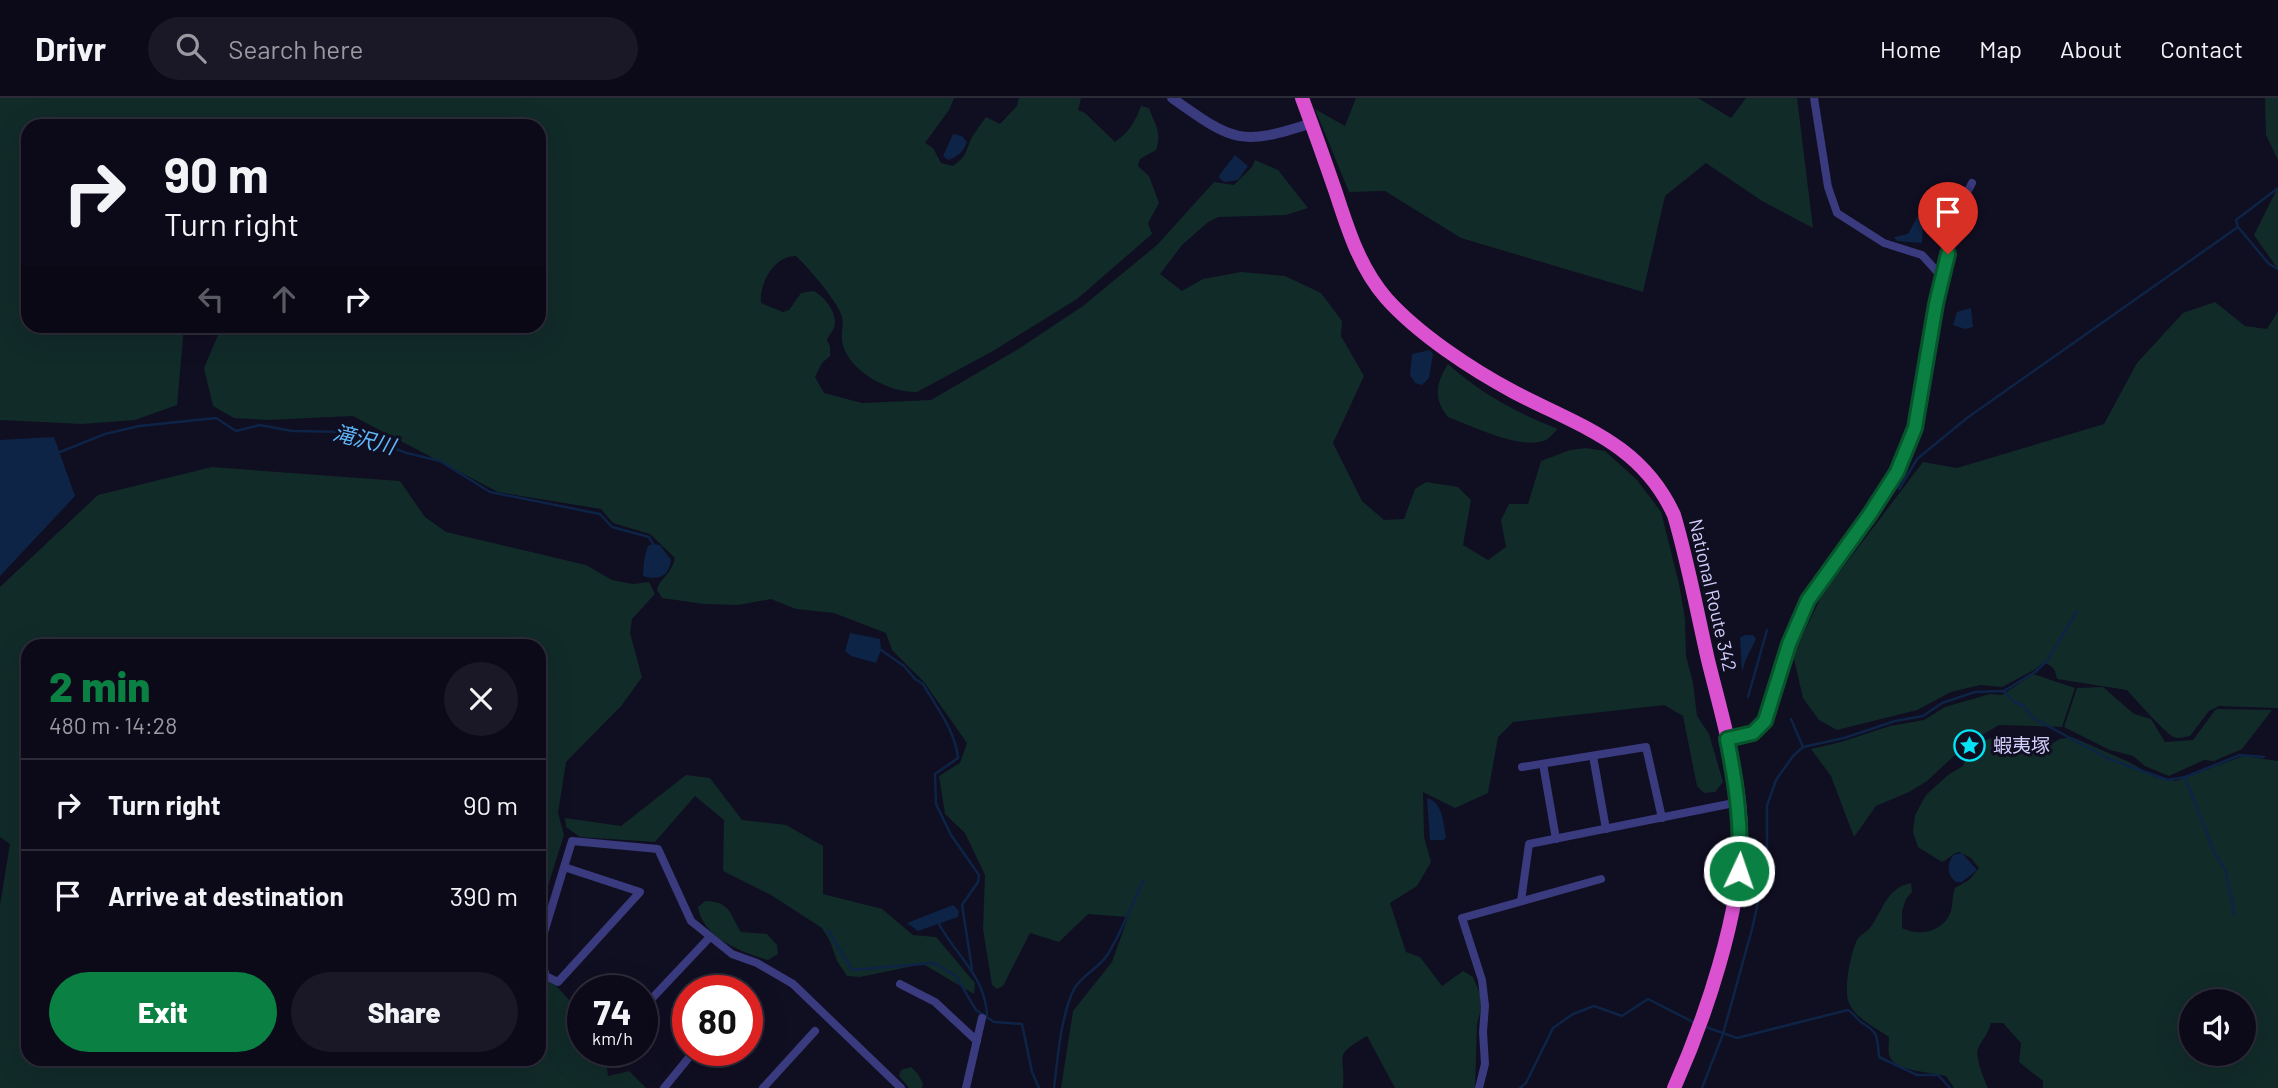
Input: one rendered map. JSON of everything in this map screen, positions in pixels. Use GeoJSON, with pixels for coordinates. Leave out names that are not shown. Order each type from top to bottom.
{"type":"FeatureCollection","features":[{"type":"Feature","properties":{"kind":"highway","name":"National Route 342"},"geometry":{"type":"LineString","coordinates":[[1302,98],[1359,255],[1374,283],[1389,301],[1427,334],[1471,366],[1510,390],[1619,446],[1647,470],[1665,496],[1679,531],[1727,739],[1739,802],[1741,837],[1733,907],[1712,986],[1674,1088]]}},
{"type":"Feature","properties":{"kind":"street"},"geometry":{"type":"LineString","coordinates":[[1172,98],[1223,132],[1244,138],[1275,135],[1311,123]]}},
{"type":"Feature","properties":{"kind":"street"},"geometry":{"type":"LineString","coordinates":[[1814,98],[1828,187],[1837,213],[1884,243],[1922,255],[1942,277]]}},
{"type":"Feature","properties":{"kind":"street"},"geometry":{"type":"LineString","coordinates":[[1727,739],[1753,733],[1765,721],[1789,644],[1808,600],[1897,472],[1915,428],[1942,277],[1963,203],[1972,183]]}},
{"type":"Feature","properties":{"kind":"street"},"geometry":{"type":"LineString","coordinates":[[1522,767],[1646,747],[1662,818]]}},
{"type":"Feature","properties":{"kind":"street"},"geometry":{"type":"LineString","coordinates":[[1593,755],[1606,829]]}},
{"type":"Feature","properties":{"kind":"street"},"geometry":{"type":"LineString","coordinates":[[1543,764],[1556,839]]}},
{"type":"Feature","properties":{"kind":"street"},"geometry":{"type":"LineString","coordinates":[[1521,901],[1529,845],[1739,802]]}},
{"type":"Feature","properties":{"kind":"street"},"geometry":{"type":"LineString","coordinates":[[546,926],[572,841],[657,849],[691,921],[732,954],[757,962],[793,984],[901,1088]]}},
{"type":"Feature","properties":{"kind":"street"},"geometry":{"type":"LineString","coordinates":[[546,976],[558,982],[640,892],[564,867]]}},
{"type":"Feature","properties":{"kind":"street"},"geometry":{"type":"LineString","coordinates":[[1479,1088],[1485,1064],[1485,1006],[1482,980],[1462,918],[1601,879]]}},
{"type":"Feature","properties":{"kind":"street"},"geometry":{"type":"LineString","coordinates":[[658,992],[709,938]]}},
{"type":"Feature","properties":{"kind":"street"},"geometry":{"type":"LineString","coordinates":[[900,984],[935,1002],[977,1041]]}},
{"type":"Feature","properties":{"kind":"street"},"geometry":{"type":"LineString","coordinates":[[966,1088],[982,1018]]}},
{"type":"Feature","properties":{"kind":"street"},"geometry":{"type":"LineString","coordinates":[[763,1088],[815,1031]]}},
{"type":"Feature","properties":{"kind":"street"},"geometry":{"type":"LineString","coordinates":[[664,1088],[682,1066]]}},
{"type":"Feature","properties":{"kind":"green space"},"geometry":{"type":"Polygon","coordinates":[[[0,98],[954,98],[949,110],[925,143],[933,148],[941,163],[953,166],[964,156],[972,137],[986,117],[1000,124],[1017,106],[1019,98],[1081,98],[1078,110],[1085,113],[1115,142],[1131,126],[1141,106],[1149,108],[1158,133],[1156,150],[1140,159],[1138,166],[1149,176],[1159,203],[1148,223],[1152,234],[1077,299],[993,351],[917,392],[884,385],[854,364],[843,345],[840,311],[822,285],[796,256],[781,260],[775,265],[763,287],[761,303],[783,312],[789,310],[801,293],[814,291],[827,303],[835,319],[835,325],[827,340],[830,356],[822,363],[815,377],[824,393],[862,403],[931,400],[1020,348],[1083,306],[1157,245],[1214,182],[1234,185],[1252,167],[1255,160],[1278,170],[1308,208],[1286,215],[1218,217],[1182,245],[1160,274],[1182,291],[1203,279],[1241,272],[1285,276],[1321,293],[1342,321],[1341,336],[1364,376],[1333,443],[1362,501],[1384,520],[1404,519],[1415,489],[1426,482],[1458,487],[1471,500],[1463,545],[1488,560],[1506,547],[1501,520],[1509,504],[1528,504],[1541,461],[1570,450],[1586,448],[1605,451],[1637,480],[1661,512],[1679,584],[1685,619],[1686,656],[1697,716],[1709,734],[1723,782],[1715,792],[1704,793],[1697,786],[1683,716],[1664,705],[1513,722],[1498,737],[1488,793],[1455,808],[1423,792],[1424,837],[1431,862],[1417,886],[1390,903],[1406,952],[1420,957],[1442,986],[1463,971],[1473,977],[1483,1001],[1477,1024],[1475,1088],[1395,1088],[1367,1036],[1344,1053],[1343,1088],[1061,1088],[1073,1011],[1112,962],[1128,917],[1088,914],[1059,942],[1030,933],[1003,986],[997,989],[992,985],[983,929],[985,875],[965,833],[945,814],[939,776],[960,763],[967,743],[924,682],[892,650],[886,633],[834,613],[796,609],[771,599],[738,605],[704,604],[662,598],[657,590],[675,558],[650,534],[613,523],[601,509],[498,492],[353,416],[267,420],[234,418],[213,406],[204,368],[219,333],[546,333],[546,119],[21,119],[21,333],[183,333],[177,405],[135,420],[82,424],[0,420],[0,98]]]}},
{"type":"Feature","properties":{"kind":"green space"},"geometry":{"type":"Polygon","coordinates":[[[1356,98],[1698,98],[1731,118],[1746,98],[1797,98],[1813,228],[1762,201],[1706,163],[1665,196],[1643,292],[1461,238],[1385,191],[1349,192],[1315,109],[1345,126],[1356,98]]]}},
{"type":"Feature","properties":{"kind":"green space"},"geometry":{"type":"Polygon","coordinates":[[[2265,98],[2278,98],[2278,160],[2266,135],[2265,98]]]}},
{"type":"Feature","properties":{"kind":"green space"},"geometry":{"type":"Polygon","coordinates":[[[2278,187],[2278,269],[2254,235],[2278,187]]]}},
{"type":"Feature","properties":{"kind":"green space"},"geometry":{"type":"Polygon","coordinates":[[[2215,302],[2245,326],[2267,329],[2278,311],[2278,708],[2219,706],[2209,711],[2190,736],[2176,738],[2158,724],[2127,690],[2057,679],[2053,668],[2043,663],[2002,687],[1980,685],[1951,692],[1917,710],[1837,730],[1819,720],[1803,698],[1793,655],[1822,595],[1923,462],[1957,468],[2104,424],[2137,363],[2183,313],[2215,302]]]}},
{"type":"Feature","properties":{"kind":"green space"},"geometry":{"type":"Polygon","coordinates":[[[1448,364],[1500,401],[1558,429],[1546,440],[1524,442],[1497,436],[1448,417],[1440,404],[1438,391],[1448,364]]]}},
{"type":"Feature","properties":{"kind":"green space"},"geometry":{"type":"Polygon","coordinates":[[[212,467],[400,481],[425,517],[446,532],[586,565],[612,580],[633,584],[649,582],[655,594],[632,619],[630,633],[642,677],[622,705],[566,762],[558,813],[564,835],[546,892],[546,639],[21,639],[21,1066],[546,1066],[546,975],[567,998],[567,1066],[607,1066],[608,1076],[629,1071],[646,1088],[0,1088],[0,905],[10,844],[0,837],[0,587],[98,495],[212,467]]]}},
{"type":"Feature","properties":{"kind":"green space"},"geometry":{"type":"Polygon","coordinates":[[[2033,674],[2075,688],[2062,727],[1999,725],[1982,735],[1963,740],[1956,754],[1927,781],[1876,806],[1854,837],[1831,776],[1811,749],[1890,726],[1924,720],[1945,707],[1990,694],[2002,695],[2033,674]]]}},
{"type":"Feature","properties":{"kind":"green space"},"geometry":{"type":"Polygon","coordinates":[[[2103,687],[2134,714],[2151,719],[2165,742],[2193,740],[2216,709],[2272,710],[2242,749],[2214,761],[2204,760],[2169,776],[2145,766],[2133,756],[2110,750],[2064,727],[2077,688],[2103,687]]]}},
{"type":"Feature","properties":{"kind":"green space"},"geometry":{"type":"Polygon","coordinates":[[[1994,737],[2010,742],[2026,737],[2035,743],[2049,745],[2072,737],[2129,762],[2155,777],[2176,781],[2243,756],[2278,761],[2278,1088],[2043,1088],[2043,1081],[2019,1062],[2021,1043],[2003,1023],[1991,1023],[1977,1053],[1988,1088],[1954,1088],[1946,1076],[1906,1068],[1892,1061],[1889,1055],[1889,1037],[1861,1018],[1849,1003],[1847,981],[1852,953],[1858,939],[1869,929],[1895,890],[1911,883],[1912,892],[1902,911],[1902,928],[1916,932],[1930,931],[1948,918],[1955,888],[1969,880],[1979,868],[1971,858],[1959,852],[1942,862],[1918,847],[1913,832],[1915,815],[1926,795],[1948,775],[1963,766],[1970,746],[1994,737]]]}},
{"type":"Feature","properties":{"kind":"green space"},"geometry":{"type":"Polygon","coordinates":[[[686,775],[710,778],[742,820],[786,825],[823,846],[823,894],[882,909],[913,935],[936,937],[975,983],[974,994],[923,964],[860,977],[847,976],[822,928],[771,895],[723,871],[724,820],[695,796],[655,842],[580,837],[566,827],[565,818],[621,826],[686,775]]]}},
{"type":"Feature","properties":{"kind":"green space"},"geometry":{"type":"Polygon","coordinates":[[[705,901],[725,906],[741,932],[767,934],[777,945],[778,954],[768,960],[735,948],[715,935],[701,918],[698,907],[705,901]]]}},
{"type":"Feature","properties":{"kind":"green space"},"geometry":{"type":"Polygon","coordinates":[[[911,1067],[918,1074],[922,1088],[909,1088],[899,1076],[901,1070],[911,1067]]]}},
{"type":"Feature","properties":{"kind":"water"},"geometry":{"type":"Polygon","coordinates":[[[953,134],[962,136],[967,142],[960,154],[948,160],[943,156],[953,134]]]}},
{"type":"Feature","properties":{"kind":"water"},"geometry":{"type":"Polygon","coordinates":[[[1235,155],[1248,166],[1238,180],[1224,182],[1219,178],[1220,174],[1235,155]]]}},
{"type":"Feature","properties":{"kind":"water"},"geometry":{"type":"Polygon","coordinates":[[[1919,214],[1923,217],[1922,243],[1897,241],[1894,237],[1908,234],[1919,214]]]}},
{"type":"Feature","properties":{"kind":"water"},"geometry":{"type":"Polygon","coordinates":[[[1971,308],[1973,327],[1965,329],[1953,325],[1957,312],[1971,308]]]}},
{"type":"Feature","properties":{"kind":"water"},"geometry":{"type":"Polygon","coordinates":[[[1430,350],[1433,354],[1429,378],[1422,385],[1415,383],[1410,375],[1412,354],[1430,350]]]}},
{"type":"Feature","properties":{"kind":"water"},"geometry":{"type":"Polygon","coordinates":[[[54,437],[75,496],[0,576],[0,440],[54,437]]]}},
{"type":"Feature","properties":{"kind":"water"},"geometry":{"type":"Polygon","coordinates":[[[660,545],[671,560],[668,570],[662,576],[654,578],[643,576],[648,546],[660,545]]]}},
{"type":"Feature","properties":{"kind":"water"},"geometry":{"type":"Polygon","coordinates":[[[850,633],[880,639],[881,650],[876,663],[851,656],[845,651],[850,633]]]}},
{"type":"Feature","properties":{"kind":"water"},"geometry":{"type":"Polygon","coordinates":[[[1753,635],[1756,639],[1742,672],[1740,638],[1753,635]]]}},
{"type":"Feature","properties":{"kind":"water"},"geometry":{"type":"Polygon","coordinates":[[[1427,798],[1436,804],[1441,814],[1446,837],[1443,840],[1430,840],[1427,798]]]}},
{"type":"Feature","properties":{"kind":"water"},"geometry":{"type":"Polygon","coordinates":[[[1962,853],[1977,870],[1962,882],[1956,882],[1950,876],[1949,866],[1953,855],[1962,853]]]}},
{"type":"Feature","properties":{"kind":"water"},"geometry":{"type":"Polygon","coordinates":[[[953,905],[959,911],[958,917],[918,931],[907,923],[953,905]]]}},
{"type":"Feature","properties":{"kind":"waterway"},"geometry":{"type":"LineString","coordinates":[[1899,489],[1917,459],[1967,418],[2238,227],[2236,220],[2278,188]]}},
{"type":"Feature","properties":{"kind":"waterway"},"geometry":{"type":"LineString","coordinates":[[2238,227],[2269,264],[2278,269]]}},
{"type":"Feature","properties":{"kind":"waterway","name":"滝沢川"},"geometry":{"type":"LineString","coordinates":[[60,452],[105,434],[139,426],[216,418],[236,431],[260,425],[292,431],[348,432],[407,453],[440,461],[490,492],[600,514],[612,527],[649,537],[653,544]]}},
{"type":"Feature","properties":{"kind":"waterway"},"geometry":{"type":"LineString","coordinates":[[2004,691],[2035,672],[2047,661],[2077,611]]}},
{"type":"Feature","properties":{"kind":"waterway"},"geometry":{"type":"LineString","coordinates":[[1748,697],[1767,630]]}},
{"type":"Feature","properties":{"kind":"waterway"},"geometry":{"type":"LineString","coordinates":[[881,650],[923,684],[945,720],[956,748],[958,758],[935,774],[936,804],[951,835],[979,875],[978,882],[962,905],[972,969]]}},
{"type":"Feature","properties":{"kind":"waterway"},"geometry":{"type":"LineString","coordinates":[[1702,1088],[1723,1034],[1752,929],[1767,863],[1767,806],[1776,780],[1803,747],[1844,738],[1895,721],[1923,716],[1942,703],[1975,692],[2004,691],[2014,702],[2024,706],[2033,718],[2109,759],[2168,780],[2185,777],[2240,755],[2264,757]]}},
{"type":"Feature","properties":{"kind":"waterway"},"geometry":{"type":"LineString","coordinates":[[1791,719],[1803,747]]}},
{"type":"Feature","properties":{"kind":"waterway"},"geometry":{"type":"LineString","coordinates":[[2185,777],[2214,852],[2226,871],[2234,914]]}},
{"type":"Feature","properties":{"kind":"waterway"},"geometry":{"type":"LineString","coordinates":[[1054,1088],[1062,1028],[1072,993],[1108,954],[1143,881]]}},
{"type":"Feature","properties":{"kind":"waterway"},"geometry":{"type":"LineString","coordinates":[[939,924],[976,978],[987,1015]]}},
{"type":"Feature","properties":{"kind":"waterway"},"geometry":{"type":"LineString","coordinates":[[828,930],[852,970],[934,963],[956,976],[976,1010],[994,1022],[1022,1024],[1032,1072],[1039,1088]]}},
{"type":"Feature","properties":{"kind":"waterway"},"geometry":{"type":"LineString","coordinates":[[1520,1088],[1526,1083],[1553,1028],[1573,1014],[1594,1006],[1622,1016],[1648,999],[1693,1022]]}},
{"type":"Feature","properties":{"kind":"waterway"},"geometry":{"type":"LineString","coordinates":[[1703,1026],[1737,1038],[1848,1010],[1874,1032],[1879,1057],[1917,1075],[1938,1075],[1950,1088]]}},
{"type":"Feature","properties":{"kind":"place","name":"蝦夷塚"},"geometry":{"type":"Point","coordinates":[1970,745]}},
{"type":"Feature","properties":{"kind":"route"},"geometry":{"type":"LineString","coordinates":[[1739,871],[1739,802],[1727,739],[1753,733],[1765,721],[1789,644],[1808,600],[1897,472],[1915,428],[1936,304],[1948,254]]}}]}
